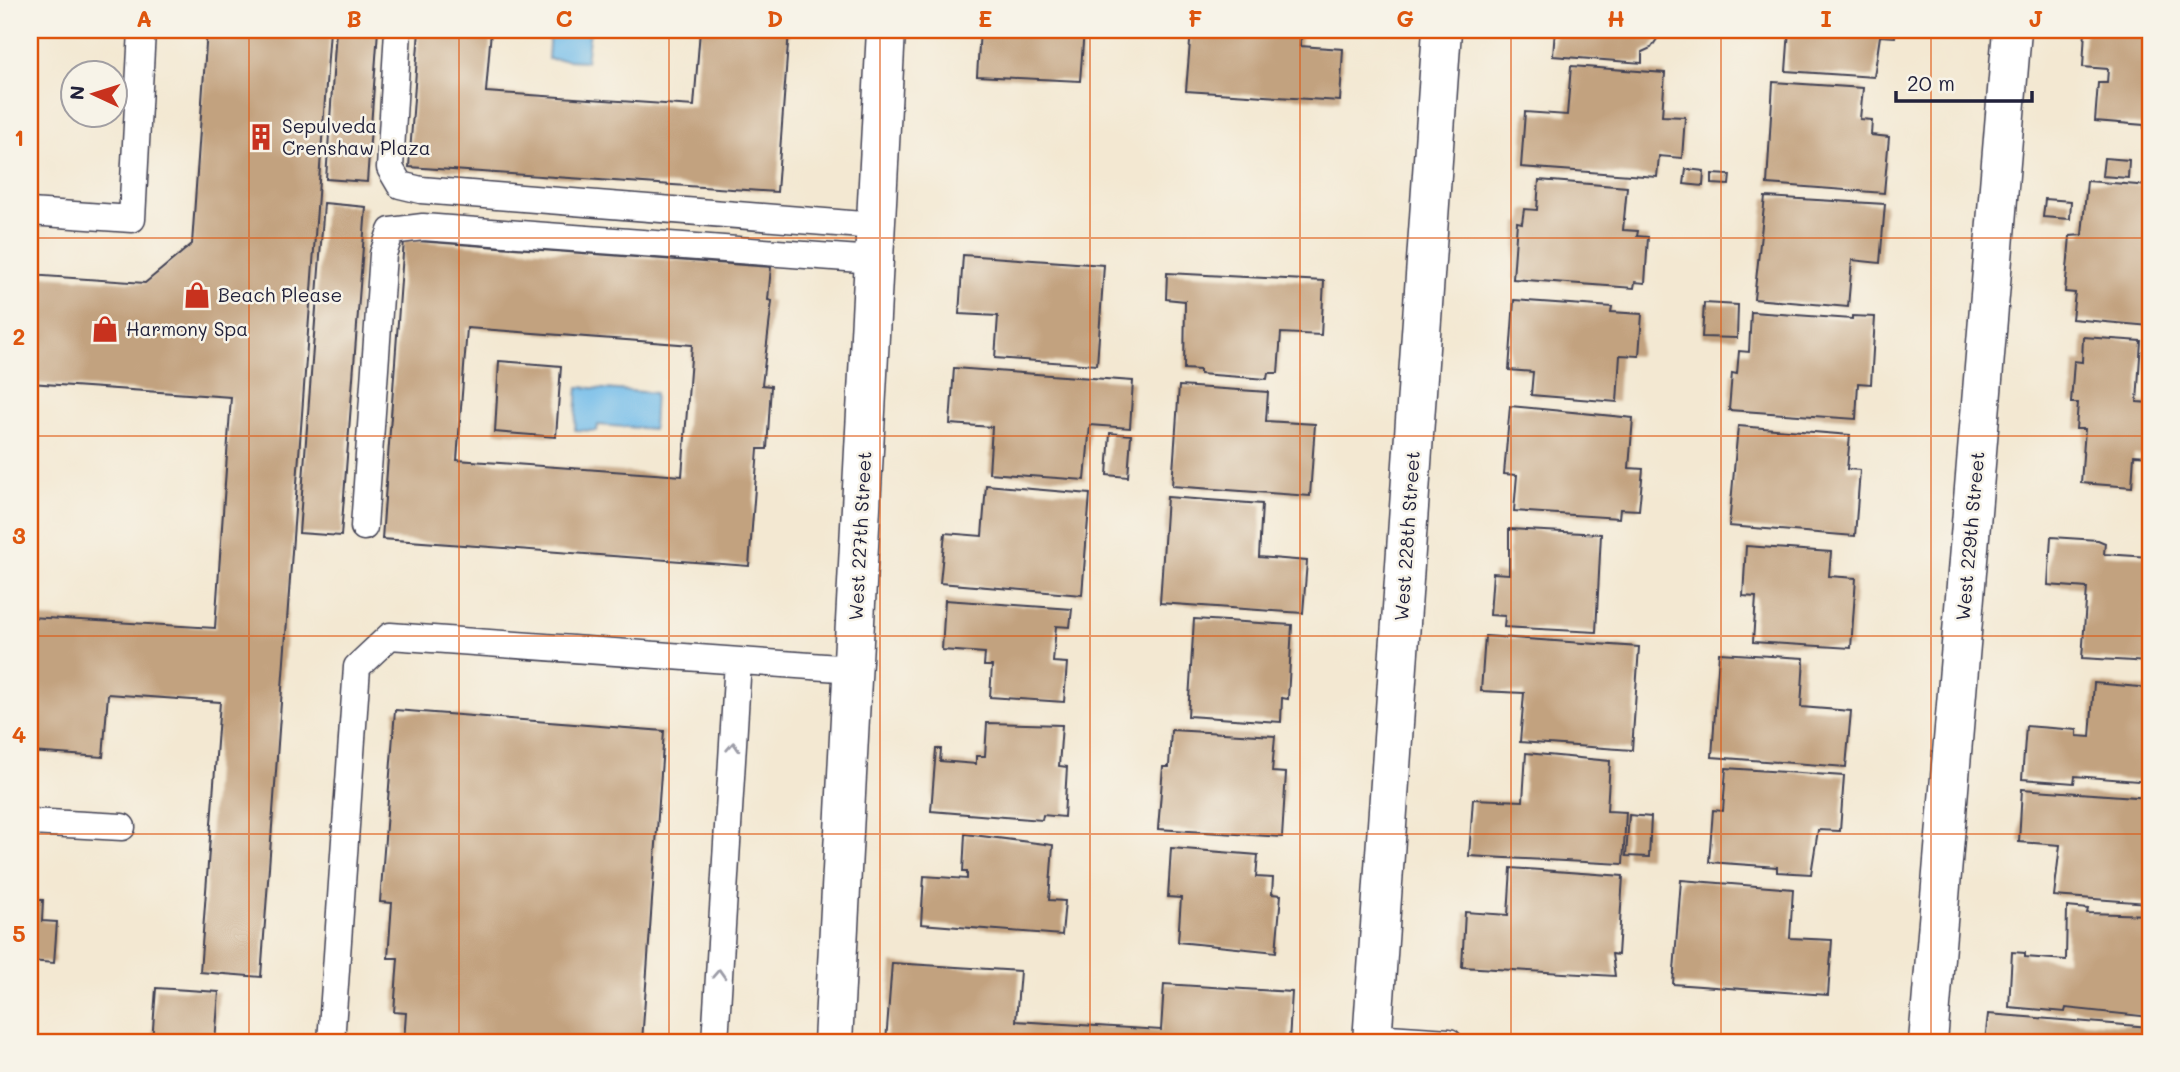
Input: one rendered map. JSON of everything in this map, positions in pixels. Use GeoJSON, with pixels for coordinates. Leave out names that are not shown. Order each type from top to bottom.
{"type":"FeatureCollection","features":[{"type":"Feature","properties":{"kind":"street","name":"West 227th Street"},"geometry":{"type":"LineString","coordinates":[[833,1042],[886,30]]}},
{"type":"Feature","properties":{"kind":"street","name":"West 228th Street"},"geometry":{"type":"LineString","coordinates":[[1373,1040],[1442,30]]}},
{"type":"Feature","properties":{"kind":"street","name":"West 229th Street"},"geometry":{"type":"LineString","coordinates":[[1928,1042],[2012,30]]}},
{"type":"Feature","properties":{"kind":"lane"},"geometry":{"type":"LineString","coordinates":[[30,212],[132,219],[142,30]]}},
{"type":"Feature","properties":{"kind":"lane"},"geometry":{"type":"LineString","coordinates":[[398,30],[390,168],[400,185],[421,190],[875,243]]}},
{"type":"Feature","properties":{"kind":"lane"},"geometry":{"type":"LineString","coordinates":[[364,527],[383,254],[391,231],[423,227],[875,243]]}},
{"type":"Feature","properties":{"kind":"lane"},"geometry":{"type":"LineString","coordinates":[[331,1042],[357,667],[390,636],[853,669]]}},
{"type":"Feature","properties":{"kind":"lane"},"geometry":{"type":"LineString","coordinates":[[715,1042],[738,661]]}},
{"type":"Feature","properties":{"kind":"lane"},"geometry":{"type":"LineString","coordinates":[[30,822],[122,827]]}},
{"type":"Feature","properties":{"kind":"lane"},"geometry":{"type":"LineString","coordinates":[[1373,1040],[1449,1042]]}},
{"type":"Feature","properties":{"kind":"water"},"geometry":{"type":"Polygon","coordinates":[[[550,30],[590,30],[586,61],[548,59],[550,30]]]}},
{"type":"Feature","properties":{"kind":"water"},"geometry":{"type":"Polygon","coordinates":[[[578,387],[655,393],[653,429],[598,425],[597,431],[575,430],[578,387]]]}},
{"type":"Feature","properties":{"kind":"building"},"geometry":{"type":"Polygon","coordinates":[[[207,30],[330,30],[261,977],[200,972],[220,702],[108,694],[103,757],[30,752],[30,617],[215,628],[231,397],[30,383],[30,275],[145,283],[192,244],[207,30]]]}},
{"type":"Feature","properties":{"kind":"building"},"geometry":{"type":"Polygon","coordinates":[[[336,30],[378,30],[367,182],[326,179],[336,30]]]}},
{"type":"Feature","properties":{"kind":"building"},"geometry":{"type":"Polygon","coordinates":[[[419,30],[491,30],[486,92],[694,106],[700,30],[789,30],[777,192],[409,167],[419,30]]]}},
{"type":"Feature","properties":{"kind":"building"},"geometry":{"type":"Polygon","coordinates":[[[980,30],[1084,30],[1080,81],[977,76],[980,30]]]}},
{"type":"Feature","properties":{"kind":"building"},"geometry":{"type":"Polygon","coordinates":[[[1191,30],[1302,30],[1300,46],[1343,49],[1340,101],[1186,91],[1191,30]]]}},
{"type":"Feature","properties":{"kind":"building"},"geometry":{"type":"Polygon","coordinates":[[[1555,30],[1663,30],[1651,48],[1642,52],[1642,63],[1553,56],[1555,30]]]}},
{"type":"Feature","properties":{"kind":"building"},"geometry":{"type":"Polygon","coordinates":[[[1789,30],[1896,30],[1895,37],[1880,36],[1874,77],[1786,71],[1789,30]]]}},
{"type":"Feature","properties":{"kind":"building"},"geometry":{"type":"Polygon","coordinates":[[[2085,30],[2150,30],[2150,131],[2144,130],[2144,125],[2095,121],[2098,83],[2107,83],[2108,69],[2083,67],[2085,30]]]}},
{"type":"Feature","properties":{"kind":"building"},"geometry":{"type":"Polygon","coordinates":[[[1571,66],[1665,73],[1662,116],[1685,117],[1682,158],[1659,156],[1657,177],[1521,167],[1525,112],[1567,115],[1571,66]]]}},
{"type":"Feature","properties":{"kind":"building"},"geometry":{"type":"Polygon","coordinates":[[[1773,82],[1863,88],[1860,119],[1872,120],[1871,135],[1889,137],[1884,193],[1767,184],[1773,82]]]}},
{"type":"Feature","properties":{"kind":"building"},"geometry":{"type":"Polygon","coordinates":[[[2104,158],[2129,160],[2128,178],[2102,176],[2104,158]]]}},
{"type":"Feature","properties":{"kind":"building"},"geometry":{"type":"Polygon","coordinates":[[[1686,169],[1704,171],[1703,186],[1684,184],[1686,169]]]}},
{"type":"Feature","properties":{"kind":"building"},"geometry":{"type":"Polygon","coordinates":[[[1712,174],[1730,175],[1729,185],[1712,184],[1712,174]]]}},
{"type":"Feature","properties":{"kind":"building"},"geometry":{"type":"Polygon","coordinates":[[[1539,180],[1627,187],[1623,230],[1638,231],[1637,236],[1648,237],[1645,283],[1635,282],[1634,288],[1513,279],[1517,222],[1522,223],[1524,209],[1537,210],[1539,180]]]}},
{"type":"Feature","properties":{"kind":"building"},"geometry":{"type":"Polygon","coordinates":[[[2087,181],[2150,186],[2150,326],[2072,319],[2075,293],[2065,292],[2070,236],[2082,235],[2087,181]]]}},
{"type":"Feature","properties":{"kind":"building"},"geometry":{"type":"Polygon","coordinates":[[[1765,197],[1885,204],[1880,263],[1852,260],[1848,307],[1754,299],[1765,197]]]}},
{"type":"Feature","properties":{"kind":"building"},"geometry":{"type":"Polygon","coordinates":[[[2045,199],[2071,201],[2070,219],[2043,217],[2045,199]]]}},
{"type":"Feature","properties":{"kind":"building"},"geometry":{"type":"Polygon","coordinates":[[[324,203],[366,207],[341,536],[299,533],[324,203]]]}},
{"type":"Feature","properties":{"kind":"building"},"geometry":{"type":"Polygon","coordinates":[[[404,240],[771,267],[768,300],[772,301],[762,385],[771,386],[767,449],[758,449],[749,566],[382,539],[404,240]],[[467,328],[457,460],[682,476],[692,345],[467,328]]]}},
{"type":"Feature","properties":{"kind":"building"},"geometry":{"type":"Polygon","coordinates":[[[963,255],[1104,265],[1097,365],[995,358],[998,316],[959,314],[963,255]]]}},
{"type":"Feature","properties":{"kind":"building"},"geometry":{"type":"Polygon","coordinates":[[[1167,273],[1324,281],[1321,335],[1281,333],[1278,373],[1268,373],[1267,379],[1200,374],[1200,370],[1184,369],[1185,301],[1166,299],[1167,273]]]}},
{"type":"Feature","properties":{"kind":"building"},"geometry":{"type":"Polygon","coordinates":[[[1514,300],[1612,307],[1611,312],[1642,314],[1639,356],[1620,355],[1617,402],[1531,395],[1533,372],[1509,370],[1514,300]]]}},
{"type":"Feature","properties":{"kind":"building"},"geometry":{"type":"Polygon","coordinates":[[[1704,303],[1738,305],[1737,338],[1702,337],[1704,303]]]}},
{"type":"Feature","properties":{"kind":"building"},"geometry":{"type":"Polygon","coordinates":[[[1751,312],[1852,319],[1852,316],[1875,317],[1871,384],[1858,383],[1856,419],[1729,410],[1732,373],[1737,374],[1739,351],[1749,352],[1751,312]]]}},
{"type":"Feature","properties":{"kind":"building"},"geometry":{"type":"Polygon","coordinates":[[[2083,337],[2141,341],[2137,402],[2150,403],[2150,456],[2134,455],[2132,487],[2081,483],[2085,429],[2076,429],[2078,403],[2071,403],[2074,361],[2082,362],[2083,337]]]}},
{"type":"Feature","properties":{"kind":"building"},"geometry":{"type":"Polygon","coordinates":[[[499,361],[561,366],[556,437],[495,432],[499,361]]]}},
{"type":"Feature","properties":{"kind":"building"},"geometry":{"type":"Polygon","coordinates":[[[954,368],[1133,381],[1130,428],[1090,425],[1085,480],[989,473],[992,427],[950,424],[954,368]]]}},
{"type":"Feature","properties":{"kind":"building"},"geometry":{"type":"Polygon","coordinates":[[[1179,386],[1268,392],[1266,421],[1315,424],[1310,496],[1172,486],[1179,386]]]}},
{"type":"Feature","properties":{"kind":"building"},"geometry":{"type":"Polygon","coordinates":[[[1510,406],[1633,418],[1629,468],[1643,469],[1639,510],[1620,509],[1619,518],[1514,511],[1517,475],[1504,474],[1510,406]]]}},
{"type":"Feature","properties":{"kind":"building"},"geometry":{"type":"Polygon","coordinates":[[[1738,426],[1850,435],[1847,469],[1860,470],[1855,536],[1729,526],[1738,426]]]}},
{"type":"Feature","properties":{"kind":"building"},"geometry":{"type":"Polygon","coordinates":[[[1110,433],[1131,435],[1128,477],[1107,475],[1110,433]]]}},
{"type":"Feature","properties":{"kind":"building"},"geometry":{"type":"Polygon","coordinates":[[[986,485],[1090,494],[1082,595],[940,583],[945,533],[982,536],[986,485]]]}},
{"type":"Feature","properties":{"kind":"building"},"geometry":{"type":"Polygon","coordinates":[[[1167,497],[1262,504],[1259,557],[1307,561],[1303,613],[1160,603],[1167,497]]]}},
{"type":"Feature","properties":{"kind":"building"},"geometry":{"type":"Polygon","coordinates":[[[1509,529],[1601,534],[1596,632],[1504,627],[1505,616],[1490,615],[1493,573],[1509,574],[1509,529]]]}},
{"type":"Feature","properties":{"kind":"building"},"geometry":{"type":"Polygon","coordinates":[[[2051,537],[2098,540],[2105,543],[2104,554],[2150,557],[2149,662],[2082,658],[2087,588],[2048,585],[2051,537]]]}},
{"type":"Feature","properties":{"kind":"building"},"geometry":{"type":"Polygon","coordinates":[[[1746,546],[1831,552],[1829,576],[1856,578],[1851,648],[1753,642],[1756,597],[1743,596],[1746,546]]]}},
{"type":"Feature","properties":{"kind":"building"},"geometry":{"type":"Polygon","coordinates":[[[945,600],[1072,609],[1070,627],[1056,626],[1053,662],[1067,663],[1064,702],[990,697],[992,666],[984,666],[985,653],[942,650],[945,600]]]}},
{"type":"Feature","properties":{"kind":"building"},"geometry":{"type":"Polygon","coordinates":[[[1194,619],[1292,625],[1288,699],[1282,698],[1281,722],[1188,716],[1194,619]]]}},
{"type":"Feature","properties":{"kind":"building"},"geometry":{"type":"Polygon","coordinates":[[[1485,636],[1639,647],[1632,750],[1520,742],[1524,693],[1481,691],[1485,636]]]}},
{"type":"Feature","properties":{"kind":"building"},"geometry":{"type":"Polygon","coordinates":[[[1719,653],[1804,658],[1801,707],[1851,711],[1846,767],[1712,757],[1719,653]]]}},
{"type":"Feature","properties":{"kind":"building"},"geometry":{"type":"Polygon","coordinates":[[[2094,683],[2150,688],[2150,782],[2075,776],[2074,783],[2022,779],[2026,726],[2077,730],[2077,736],[2090,737],[2094,683]]]}},
{"type":"Feature","properties":{"kind":"building"},"geometry":{"type":"Polygon","coordinates":[[[395,710],[664,731],[642,1042],[404,1042],[406,1013],[394,1012],[398,958],[388,958],[392,903],[380,902],[395,710]]]}},
{"type":"Feature","properties":{"kind":"building"},"geometry":{"type":"Polygon","coordinates":[[[987,723],[1062,725],[1059,766],[1067,767],[1064,817],[1043,815],[1042,820],[931,811],[936,749],[941,749],[940,761],[976,764],[976,756],[985,756],[987,723]]]}},
{"type":"Feature","properties":{"kind":"building"},"geometry":{"type":"Polygon","coordinates":[[[1171,730],[1275,736],[1272,772],[1286,773],[1282,837],[1158,829],[1163,767],[1169,767],[1171,730]]]}},
{"type":"Feature","properties":{"kind":"building"},"geometry":{"type":"Polygon","coordinates":[[[1526,753],[1610,761],[1607,811],[1626,812],[1623,864],[1469,856],[1473,799],[1523,801],[1526,753]]]}},
{"type":"Feature","properties":{"kind":"building"},"geometry":{"type":"Polygon","coordinates":[[[1726,768],[1844,776],[1840,831],[1818,830],[1811,874],[1777,872],[1777,867],[1709,862],[1713,810],[1723,811],[1726,768]]]}},
{"type":"Feature","properties":{"kind":"building"},"geometry":{"type":"Polygon","coordinates":[[[2022,789],[2150,798],[2148,903],[2054,896],[2060,845],[2019,842],[2022,789]]]}},
{"type":"Feature","properties":{"kind":"building"},"geometry":{"type":"Polygon","coordinates":[[[1629,815],[1651,817],[1649,857],[1626,856],[1629,815]]]}},
{"type":"Feature","properties":{"kind":"building"},"geometry":{"type":"Polygon","coordinates":[[[965,834],[1053,845],[1049,900],[1065,901],[1062,935],[921,924],[924,876],[967,879],[967,872],[963,872],[965,834]]]}},
{"type":"Feature","properties":{"kind":"building"},"geometry":{"type":"Polygon","coordinates":[[[1171,848],[1258,855],[1256,877],[1273,878],[1272,894],[1281,895],[1276,952],[1178,942],[1181,898],[1168,897],[1171,848]]]}},
{"type":"Feature","properties":{"kind":"building"},"geometry":{"type":"Polygon","coordinates":[[[1511,868],[1623,876],[1618,955],[1612,954],[1615,976],[1462,967],[1465,912],[1508,915],[1511,868]]]}},
{"type":"Feature","properties":{"kind":"building"},"geometry":{"type":"Polygon","coordinates":[[[1681,880],[1793,889],[1790,938],[1832,940],[1828,995],[1673,984],[1681,880]]]}},
{"type":"Feature","properties":{"kind":"building"},"geometry":{"type":"Polygon","coordinates":[[[30,900],[43,900],[42,921],[57,922],[54,963],[30,961],[30,900]]]}},
{"type":"Feature","properties":{"kind":"building"},"geometry":{"type":"Polygon","coordinates":[[[2067,907],[2088,909],[2087,913],[2150,915],[2150,1017],[2066,1008],[2065,1012],[2009,1007],[2012,952],[2025,953],[2025,957],[2066,960],[2067,907]]]}},
{"type":"Feature","properties":{"kind":"building"},"geometry":{"type":"Polygon","coordinates":[[[892,963],[1020,971],[1016,1021],[1161,1030],[1164,984],[1292,992],[1289,1042],[886,1042],[892,963]]]}},
{"type":"Feature","properties":{"kind":"building"},"geometry":{"type":"Polygon","coordinates":[[[156,988],[219,992],[215,1042],[152,1042],[156,988]]]}},
{"type":"Feature","properties":{"kind":"building"},"geometry":{"type":"Polygon","coordinates":[[[1988,1014],[2150,1027],[2150,1042],[1985,1042],[1988,1014]]]}},
{"type":"Feature","properties":{"kind":"place","name":"Sepulveda Crenshaw Plaza"},"geometry":{"type":"Point","coordinates":[261,137]}},
{"type":"Feature","properties":{"kind":"place","name":"Beach Please"},"geometry":{"type":"Point","coordinates":[197,295]}},
{"type":"Feature","properties":{"kind":"place","name":"Harmony Spa"},"geometry":{"type":"Point","coordinates":[105,329]}}]}
